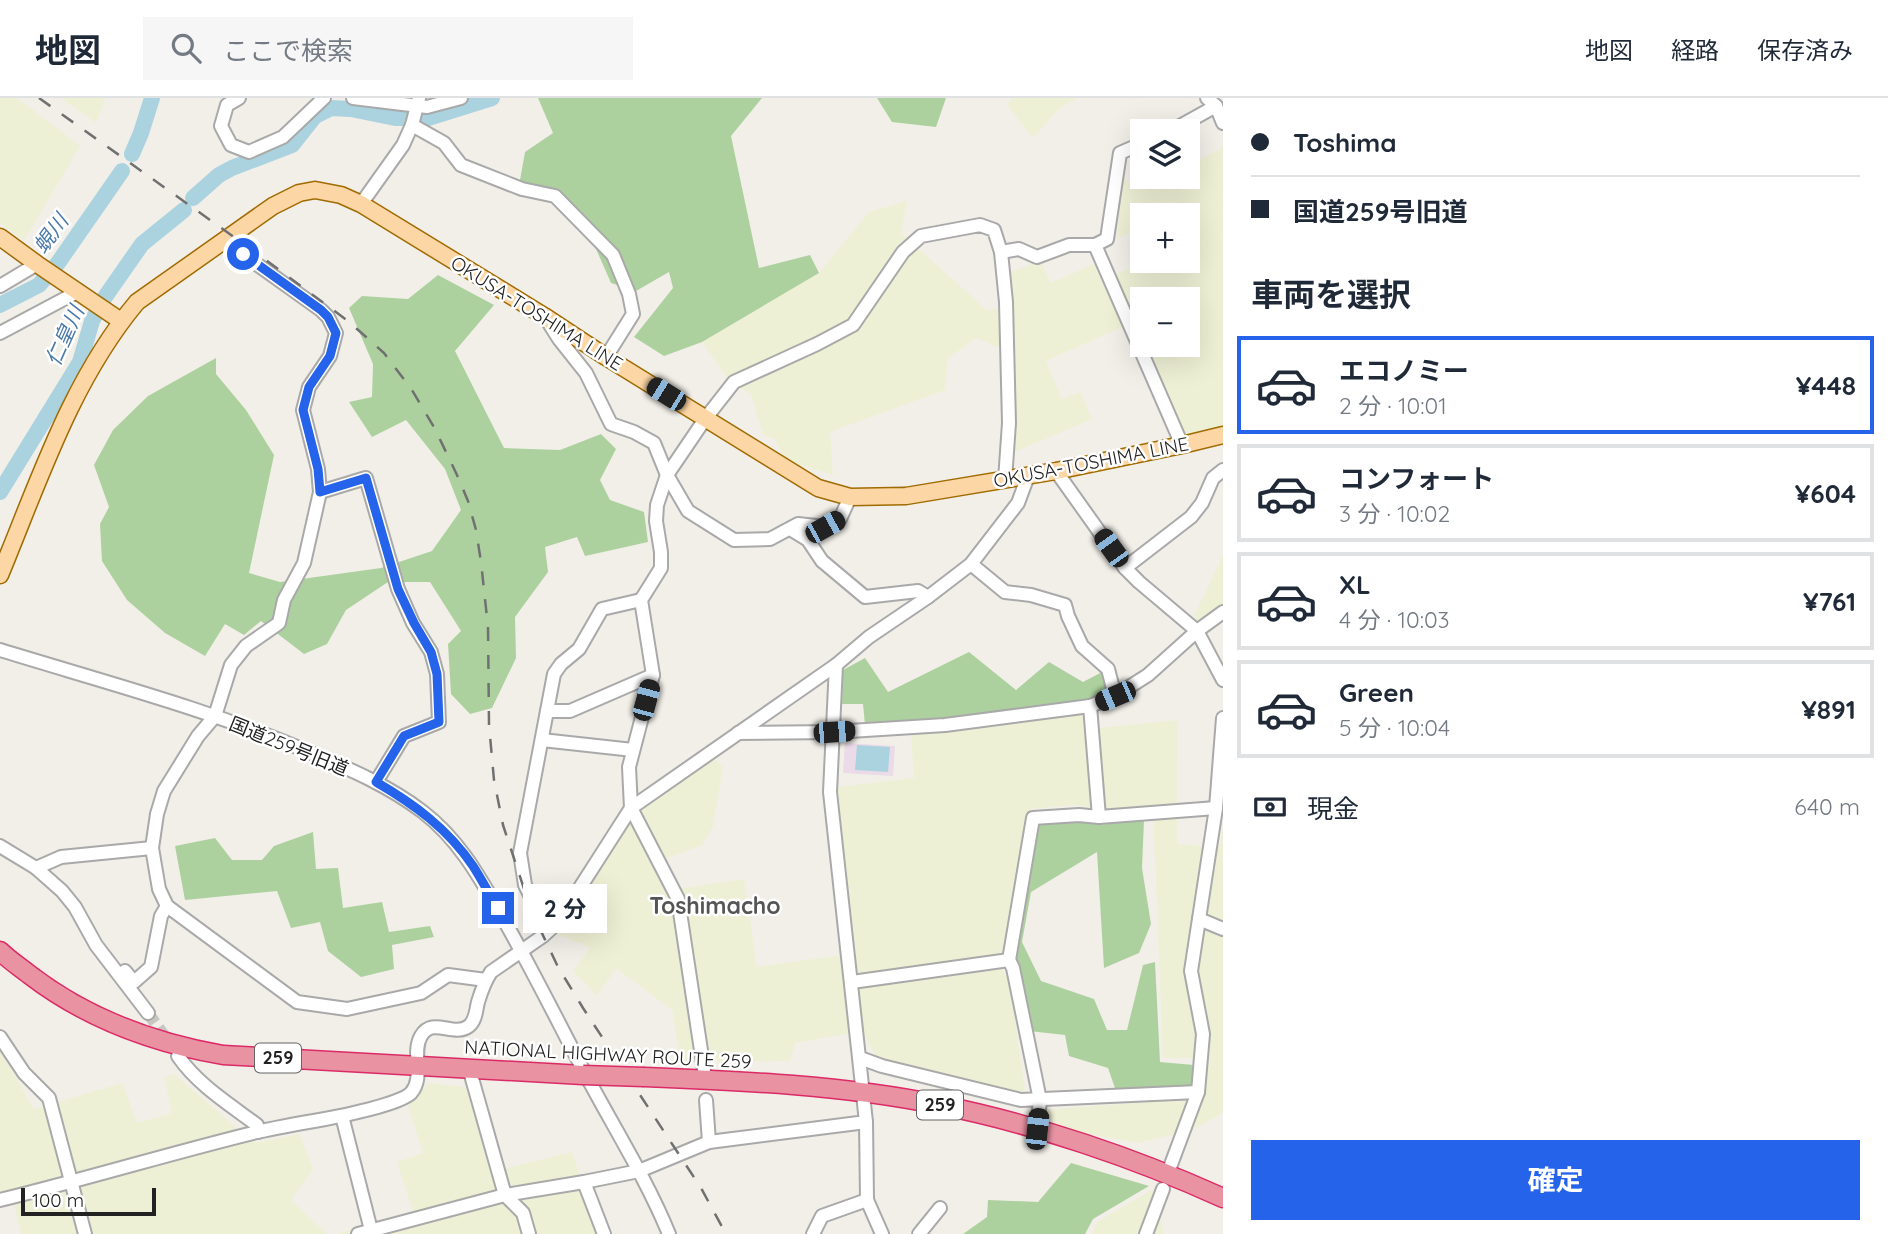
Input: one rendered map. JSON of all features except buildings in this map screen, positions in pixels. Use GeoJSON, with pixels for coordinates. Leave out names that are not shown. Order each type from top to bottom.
{"type":"FeatureCollection","features":[{"type":"Feature","properties":{"kind":"highway","name":"NATIONAL HIGHWAY ROUTE 259"},"geometry":{"type":"LineString","coordinates":[[0,951],[51,991],[101,1018],[186,1048],[223,1055],[783,1083],[864,1093],[941,1105],[1037,1129],[1094,1147],[1223,1198]]}},
{"type":"Feature","properties":{"kind":"main road","name":"OKUSA-TOSHIMA LINE"},"geometry":{"type":"LineString","coordinates":[[0,575],[67,413],[116,317],[273,206],[299,193],[316,190],[341,195],[361,204],[818,488],[850,497],[906,496],[1005,480],[1223,435]]}},
{"type":"Feature","properties":{"kind":"main road"},"geometry":{"type":"LineString","coordinates":[[0,237],[116,317]]}},
{"type":"Feature","properties":{"kind":"street"},"geometry":{"type":"LineString","coordinates":[[239,98],[227,105],[221,126],[231,145],[249,152],[283,136],[324,98]]}},
{"type":"Feature","properties":{"kind":"street"},"geometry":{"type":"LineString","coordinates":[[352,98],[418,102],[427,107],[461,98]]}},
{"type":"Feature","properties":{"kind":"street"},"geometry":{"type":"LineString","coordinates":[[361,204],[402,145],[412,125],[418,102]]}},
{"type":"Feature","properties":{"kind":"street"},"geometry":{"type":"LineString","coordinates":[[1188,119],[1212,102],[1223,123]]}},
{"type":"Feature","properties":{"kind":"street"},"geometry":{"type":"LineString","coordinates":[[412,125],[444,143],[461,164],[522,189],[555,196],[613,255],[629,294],[633,314],[606,357]]}},
{"type":"Feature","properties":{"kind":"street"},"geometry":{"type":"LineString","coordinates":[[1001,252],[1018,249],[1037,257],[1069,245],[1095,245],[1107,239],[1120,153],[1130,149]]}},
{"type":"Feature","properties":{"kind":"street"},"geometry":{"type":"LineString","coordinates":[[704,1070],[678,898],[631,808],[629,767],[653,675],[641,600],[661,568],[657,505],[667,475],[734,382],[853,325],[903,252],[921,236],[980,225],[994,230],[1001,252],[1006,302],[1009,423],[1005,480]]}},
{"type":"Feature","properties":{"kind":"street"},"geometry":{"type":"LineString","coordinates":[[223,240],[321,310],[336,333],[330,356],[309,387],[303,410],[318,469],[320,492],[304,563],[284,600],[279,622],[246,646],[231,665],[215,716],[198,736],[164,791],[157,814],[152,848],[159,889],[167,906],[297,1002],[347,1009],[421,993],[448,975],[486,980]]}},
{"type":"Feature","properties":{"kind":"street"},"geometry":{"type":"LineString","coordinates":[[1095,245],[1182,445]]}},
{"type":"Feature","properties":{"kind":"street"},"geometry":{"type":"LineString","coordinates":[[0,286],[37,264]]}},
{"type":"Feature","properties":{"kind":"street"},"geometry":{"type":"LineString","coordinates":[[0,333],[85,296]]}},
{"type":"Feature","properties":{"kind":"street"},"geometry":{"type":"LineString","coordinates":[[544,316],[586,373],[611,424],[654,443],[667,475],[688,511],[734,540],[770,539],[798,524],[825,527],[840,519],[850,497]]}},
{"type":"Feature","properties":{"kind":"street"},"geometry":{"type":"LineString","coordinates":[[1125,568],[1191,517],[1202,503],[1213,478],[1223,470]]}},
{"type":"Feature","properties":{"kind":"street"},"geometry":{"type":"LineString","coordinates":[[1056,471],[1125,568],[1198,631],[1223,680]]}},
{"type":"Feature","properties":{"kind":"street"},"geometry":{"type":"LineString","coordinates":[[0,1200],[258,1132],[342,1116],[401,1100],[412,1092],[418,1075],[419,1042],[422,1035],[434,1027],[442,1026],[457,1031],[470,1025],[491,972],[558,922],[631,808],[836,664],[971,564],[1018,503],[1028,476]]}},
{"type":"Feature","properties":{"kind":"street"},"geometry":{"type":"LineString","coordinates":[[320,492],[366,478],[398,589],[431,652],[437,674],[439,722],[404,736],[376,782]]}},
{"type":"Feature","properties":{"kind":"street"},"geometry":{"type":"LineString","coordinates":[[790,529],[808,540],[822,561],[865,597],[918,591],[928,597]]}},
{"type":"Feature","properties":{"kind":"street"},"geometry":{"type":"LineString","coordinates":[[971,564],[1005,592],[1031,595],[1065,605],[1082,646],[1108,669],[1115,696]]}},
{"type":"Feature","properties":{"kind":"street"},"geometry":{"type":"LineString","coordinates":[[548,931],[525,885],[520,853],[554,674],[561,664],[579,649],[602,609],[641,600]]}},
{"type":"Feature","properties":{"kind":"street"},"geometry":{"type":"LineString","coordinates":[[737,733],[834,732],[945,725],[1090,706],[1115,696],[1148,676],[1223,612]]}},
{"type":"Feature","properties":{"kind":"street","name":"国道259号旧道"},"geometry":{"type":"LineString","coordinates":[[0,650],[268,734],[376,782],[424,813],[454,841],[473,866],[522,950],[639,1171],[669,1234]]}},
{"type":"Feature","properties":{"kind":"street"},"geometry":{"type":"LineString","coordinates":[[836,664],[830,792],[864,1093],[867,1200],[882,1234]]}},
{"type":"Feature","properties":{"kind":"street"},"geometry":{"type":"LineString","coordinates":[[547,711],[570,711],[653,675]]}},
{"type":"Feature","properties":{"kind":"street"},"geometry":{"type":"LineString","coordinates":[[1090,706],[1099,817]]}},
{"type":"Feature","properties":{"kind":"street"},"geometry":{"type":"LineString","coordinates":[[1169,1170],[1198,1093],[1203,1034],[1191,971],[1216,807],[1223,718]]}},
{"type":"Feature","properties":{"kind":"street"},"geometry":{"type":"LineString","coordinates":[[542,740],[633,750]]}},
{"type":"Feature","properties":{"kind":"street"},"geometry":{"type":"LineString","coordinates":[[1037,1129],[1040,1100],[1013,968],[1009,960],[1033,818],[1079,815],[1099,817],[1216,807]]}},
{"type":"Feature","properties":{"kind":"street"},"geometry":{"type":"LineString","coordinates":[[0,846],[36,868],[62,891],[75,906],[96,945],[148,1013]]}},
{"type":"Feature","properties":{"kind":"street"},"geometry":{"type":"LineString","coordinates":[[36,868],[61,857],[152,848]]}},
{"type":"Feature","properties":{"kind":"street"},"geometry":{"type":"LineString","coordinates":[[96,945],[105,946],[134,982],[151,967],[161,916],[167,906]]}},
{"type":"Feature","properties":{"kind":"street"},"geometry":{"type":"LineString","coordinates":[[1199,919],[1223,929]]}},
{"type":"Feature","properties":{"kind":"street"},"geometry":{"type":"LineString","coordinates":[[852,982],[1009,960]]}},
{"type":"Feature","properties":{"kind":"street"},"geometry":{"type":"LineString","coordinates":[[0,1037],[24,1073],[50,1098],[85,1234]]}},
{"type":"Feature","properties":{"kind":"street"},"geometry":{"type":"LineString","coordinates":[[178,1056],[204,1085],[257,1125],[258,1132]]}},
{"type":"Feature","properties":{"kind":"street"},"geometry":{"type":"LineString","coordinates":[[860,1058],[1021,1100],[1198,1093]]}},
{"type":"Feature","properties":{"kind":"street"},"geometry":{"type":"LineString","coordinates":[[471,1068],[505,1195],[523,1213],[529,1234]]}},
{"type":"Feature","properties":{"kind":"street"},"geometry":{"type":"LineString","coordinates":[[706,1100],[709,1142]]}},
{"type":"Feature","properties":{"kind":"street"},"geometry":{"type":"LineString","coordinates":[[342,1116],[372,1232]]}},
{"type":"Feature","properties":{"kind":"street"},"geometry":{"type":"LineString","coordinates":[[358,1234],[505,1195],[639,1171],[709,1142],[866,1122]]}},
{"type":"Feature","properties":{"kind":"street"},"geometry":{"type":"LineString","coordinates":[[584,1182],[604,1234]]}},
{"type":"Feature","properties":{"kind":"street"},"geometry":{"type":"LineString","coordinates":[[1146,1234],[1163,1189]]}},
{"type":"Feature","properties":{"kind":"street"},"geometry":{"type":"LineString","coordinates":[[813,1234],[822,1216],[867,1200]]}},
{"type":"Feature","properties":{"kind":"street"},"geometry":{"type":"LineString","coordinates":[[919,1234],[940,1208]]}},
{"type":"Feature","properties":{"kind":"shaded area"},"geometry":{"type":"Polygon","coordinates":[[[845,743],[895,746],[893,776],[843,773],[845,743]]]}},
{"type":"Feature","properties":{"kind":"green space"},"geometry":{"type":"Polygon","coordinates":[[[0,98],[17,98],[80,146],[24,241],[0,223],[0,98]]]}},
{"type":"Feature","properties":{"kind":"green space"},"geometry":{"type":"Polygon","coordinates":[[[61,98],[105,98],[96,123],[61,98]]]}},
{"type":"Feature","properties":{"kind":"green space"},"geometry":{"type":"Polygon","coordinates":[[[538,98],[762,98],[731,136],[759,268],[810,255],[819,273],[702,342],[664,356],[634,337],[673,288],[669,272],[636,291],[611,283],[582,217],[559,190],[536,188],[520,180],[525,152],[553,133],[538,98]]]}},
{"type":"Feature","properties":{"kind":"green space"},"geometry":{"type":"Polygon","coordinates":[[[877,98],[946,98],[936,127],[892,122],[877,98]]]}},
{"type":"Feature","properties":{"kind":"green space"},"geometry":{"type":"Polygon","coordinates":[[[1011,98],[1077,98],[1059,109],[1033,138],[1008,106],[1011,98]]]}},
{"type":"Feature","properties":{"kind":"green space"},"geometry":{"type":"Polygon","coordinates":[[[1223,147],[1223,426],[1183,440],[1148,357],[1200,357],[1200,287],[1130,287],[1130,323],[1046,361],[1062,399],[1080,392],[1092,419],[1015,452],[1012,353],[976,338],[948,358],[945,390],[830,432],[833,475],[786,461],[775,439],[763,435],[751,394],[730,382],[702,342],[819,273],[869,212],[907,201],[901,233],[987,310],[1010,306],[1007,273],[1041,261],[1051,283],[1105,259],[1111,277],[1130,268],[1130,273],[1200,273],[1200,203],[1130,203],[1130,234],[1118,238],[1120,181],[1130,180],[1130,189],[1200,189],[1200,159],[1223,147]]]}},
{"type":"Feature","properties":{"kind":"green space"},"geometry":{"type":"Polygon","coordinates":[[[438,275],[494,305],[455,351],[504,448],[560,450],[601,434],[616,449],[600,480],[610,500],[644,512],[648,542],[585,556],[577,537],[545,547],[548,572],[515,617],[516,658],[492,708],[470,714],[451,694],[448,644],[461,631],[430,582],[388,582],[346,610],[327,644],[304,654],[261,621],[244,635],[225,624],[205,656],[165,633],[127,600],[102,561],[100,524],[109,507],[94,465],[113,430],[148,396],[216,358],[216,374],[246,410],[274,455],[249,573],[280,582],[381,568],[432,551],[461,510],[445,469],[406,420],[372,437],[349,402],[372,397],[373,364],[349,308],[362,296],[408,299],[438,275]]]}},
{"type":"Feature","properties":{"kind":"green space"},"geometry":{"type":"Polygon","coordinates":[[[1223,555],[1223,605],[1199,623],[1194,616],[1223,555]]]}},
{"type":"Feature","properties":{"kind":"green space"},"geometry":{"type":"Polygon","coordinates":[[[969,652],[1016,690],[1049,662],[1083,682],[1104,671],[1109,689],[1087,701],[941,719],[865,725],[863,704],[842,704],[843,670],[865,658],[888,692],[969,652]]]}},
{"type":"Feature","properties":{"kind":"green space"},"geometry":{"type":"Polygon","coordinates":[[[1087,710],[1089,729],[1178,720],[1177,844],[1220,847],[1223,828],[1223,1113],[1190,1131],[1137,1143],[1042,1125],[1042,1110],[1202,1098],[1210,1058],[1163,1058],[1153,808],[1107,810],[1074,805],[1030,809],[1002,951],[1002,970],[1010,983],[1025,1093],[878,1061],[862,1031],[795,1043],[790,1061],[679,1062],[673,1011],[616,968],[597,996],[573,971],[590,948],[558,934],[634,814],[713,758],[723,767],[713,827],[702,845],[668,858],[671,890],[744,879],[757,967],[856,953],[837,787],[914,778],[911,735],[1087,710]]]}},
{"type":"Feature","properties":{"kind":"green space"},"geometry":{"type":"Polygon","coordinates":[[[1079,820],[1099,825],[1144,820],[1142,868],[1151,924],[1139,953],[1104,968],[1097,852],[1031,892],[1022,942],[1041,981],[1094,999],[1107,1030],[1127,1030],[1143,965],[1155,962],[1160,1062],[1194,1065],[1191,1088],[1116,1091],[1108,1068],[1069,1056],[1065,1035],[1029,1031],[1014,955],[1037,823],[1079,820]]]}},
{"type":"Feature","properties":{"kind":"green space"},"geometry":{"type":"Polygon","coordinates":[[[313,832],[316,869],[338,868],[343,908],[382,902],[389,932],[430,926],[434,937],[392,945],[394,969],[361,977],[328,951],[320,922],[291,928],[277,891],[185,900],[175,846],[215,838],[232,860],[262,860],[274,846],[313,832]]]}},
{"type":"Feature","properties":{"kind":"green space"},"geometry":{"type":"Polygon","coordinates":[[[0,1051],[34,1109],[122,1083],[137,1123],[172,1113],[164,1078],[174,1074],[254,1143],[299,1134],[313,1169],[291,1200],[327,1234],[21,1234],[13,1201],[0,1204],[0,1051]]]}},
{"type":"Feature","properties":{"kind":"green space"},"geometry":{"type":"Polygon","coordinates":[[[429,1083],[465,1087],[495,1171],[572,1152],[599,1234],[337,1234],[413,1212],[397,1162],[423,1153],[408,1106],[429,1083]]]}},
{"type":"Feature","properties":{"kind":"green space"},"geometry":{"type":"Polygon","coordinates":[[[1071,1163],[1149,1186],[1093,1219],[1085,1234],[963,1234],[987,1217],[988,1200],[1038,1202],[1071,1163]]]}},
{"type":"Feature","properties":{"kind":"green space"},"geometry":{"type":"Polygon","coordinates":[[[1155,1188],[1164,1234],[1092,1234],[1097,1222],[1155,1188]]]}},
{"type":"Feature","properties":{"kind":"water"},"geometry":{"type":"Polygon","coordinates":[[[857,745],[890,747],[888,772],[855,770],[857,745]]]}},
{"type":"Feature","properties":{"kind":"waterway","name":"蜆川"},"geometry":{"type":"LineString","coordinates":[[132,154],[152,98]]}},
{"type":"Feature","properties":{"kind":"waterway","name":"仁皇川"},"geometry":{"type":"LineString","coordinates":[[193,198],[219,175],[232,168],[292,145],[315,116],[331,108],[395,118],[428,118],[492,98]]}},
{"type":"Feature","properties":{"kind":"waterway","name":"蜆川"},"geometry":{"type":"LineString","coordinates":[[0,305],[39,285],[58,263],[122,171]]}},
{"type":"Feature","properties":{"kind":"waterway","name":"仁皇川"},"geometry":{"type":"LineString","coordinates":[[0,492],[80,362],[92,321],[105,297],[142,244],[184,210]]}},
{"type":"Feature","properties":{"kind":"tunnel"},"geometry":{"type":"LineString","coordinates":[[148,1013],[170,1044]]}},
{"type":"Feature","properties":{"kind":"railway"},"geometry":{"type":"LineString","coordinates":[[39,98],[348,321],[384,353],[412,390],[457,475],[476,530],[488,627],[489,725],[494,780],[503,825],[531,910],[558,967],[701,1188],[726,1234]]}},
{"type":"Feature","properties":{"kind":"district","name":"Toshimacho"},"geometry":{"type":"Point","coordinates":[715,906]}},
{"type":"Feature","properties":{"kind":"route"},"geometry":{"type":"LineString","coordinates":[[243,254],[321,310],[336,333],[330,356],[309,387],[303,410],[318,469],[320,492],[366,478],[398,589],[431,652],[437,674],[439,722],[404,736],[376,782],[424,813],[447,833],[473,866],[498,908]]}}]}
